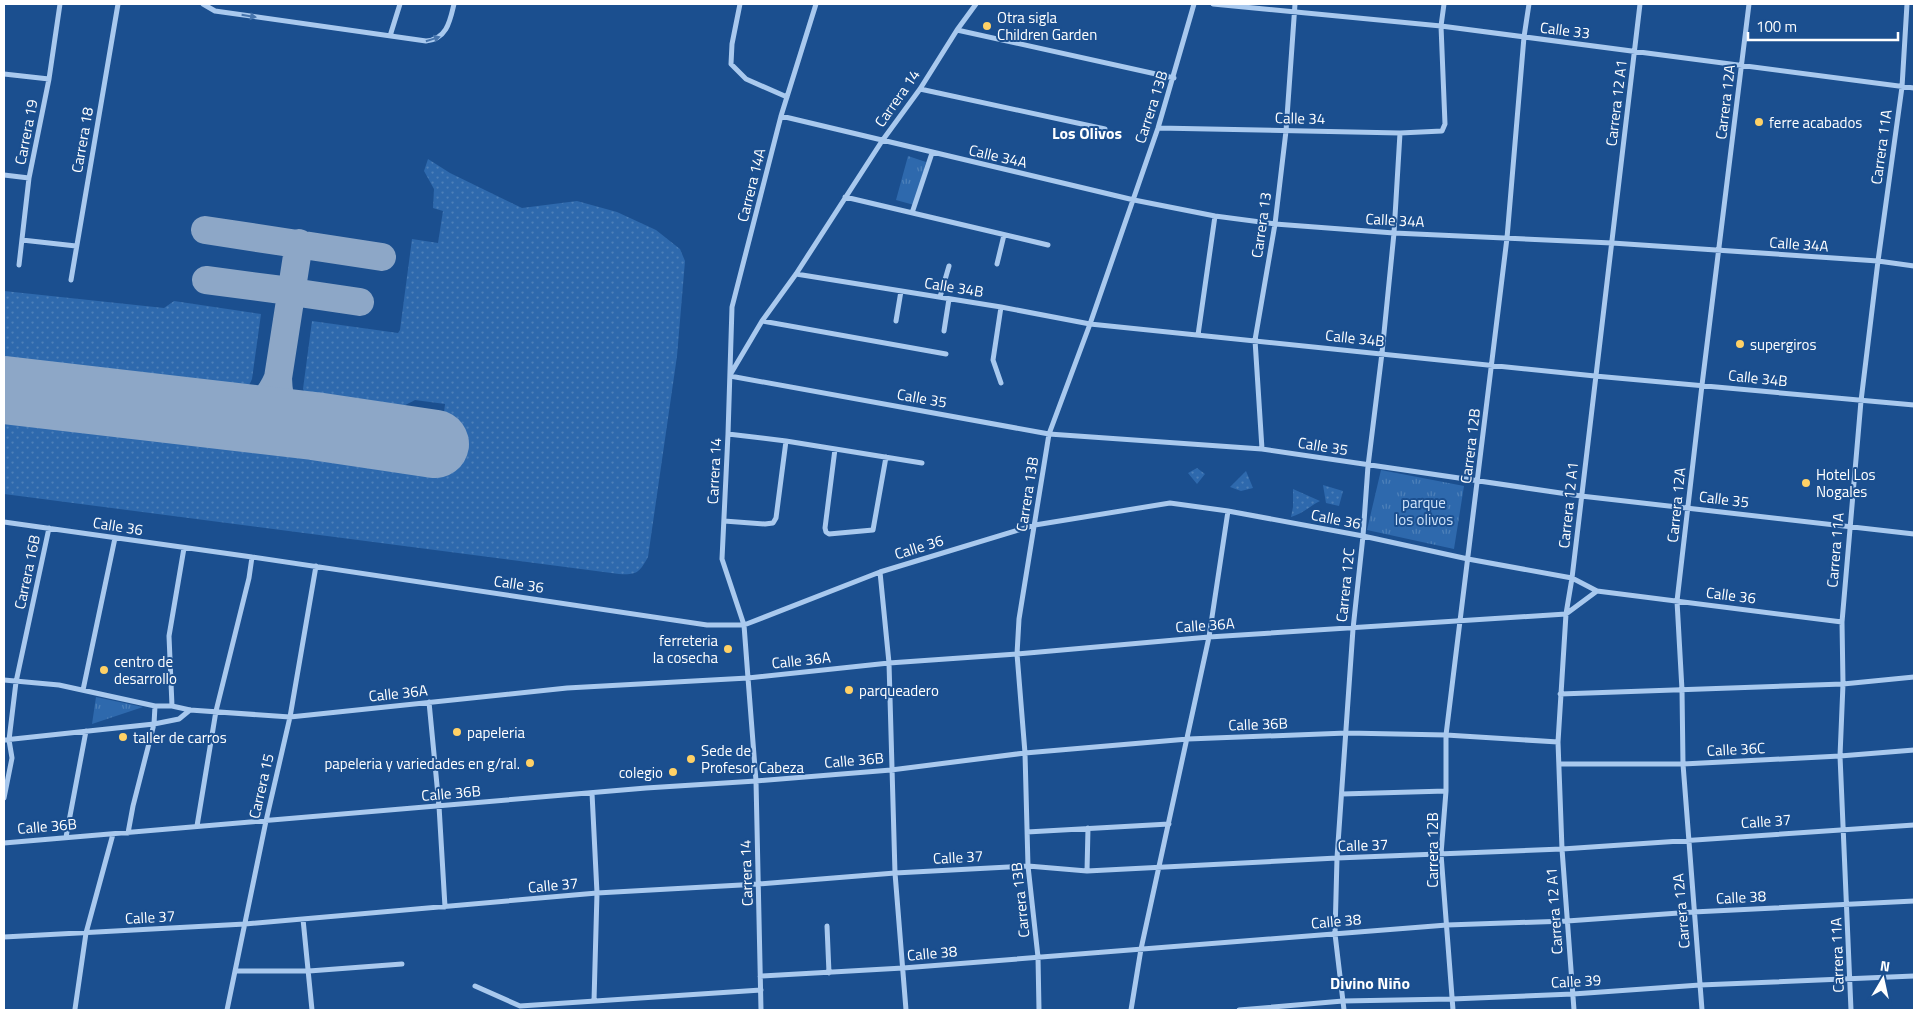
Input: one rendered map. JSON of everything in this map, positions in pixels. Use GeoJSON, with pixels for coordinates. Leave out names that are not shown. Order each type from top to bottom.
{"type":"FeatureCollection","features":[{"type":"Feature","properties":{"kind":"street","name":"Carrera 19"},"geometry":{"type":"LineString","coordinates":[[19,265],[29,178],[49,79],[60,4]]}},
{"type":"Feature","properties":{"kind":"street","name":"Carrera 18"},"geometry":{"type":"LineString","coordinates":[[71,280],[118,4]]}},
{"type":"Feature","properties":{"kind":"street"},"geometry":{"type":"LineString","coordinates":[[203,4],[215,11],[426,42],[440,38],[447,29],[454,4]]}},
{"type":"Feature","properties":{"kind":"street"},"geometry":{"type":"LineString","coordinates":[[390,36],[400,4]]}},
{"type":"Feature","properties":{"kind":"street"},"geometry":{"type":"LineString","coordinates":[[740,4],[732,44],[731,64],[746,79],[787,97]]}},
{"type":"Feature","properties":{"kind":"street","name":"Carrera 14A"},"geometry":{"type":"LineString","coordinates":[[730,376],[732,306],[781,116],[816,4]]}},
{"type":"Feature","properties":{"kind":"street","name":"Carrera 14"},"geometry":{"type":"LineString","coordinates":[[761,1010],[756,781],[744,625],[722,559],[730,376],[762,321],[796,274],[882,141],[920,89],[957,30],[976,4]]}},
{"type":"Feature","properties":{"kind":"street","name":"Carrera 13B"},"geometry":{"type":"LineString","coordinates":[[1039,1010],[1038,957],[1028,866],[1025,754],[1018,654],[1019,619],[1049,434],[1134,200],[1174,78],[1194,4]]}},
{"type":"Feature","properties":{"kind":"street","name":"Calle 33"},"geometry":{"type":"LineString","coordinates":[[1213,4],[1441,26],[1914,88]]}},
{"type":"Feature","properties":{"kind":"street","name":"Carrera 13"},"geometry":{"type":"LineString","coordinates":[[1262,449],[1256,340],[1286,131],[1296,4]]}},
{"type":"Feature","properties":{"kind":"street"},"geometry":{"type":"LineString","coordinates":[[1441,26],[1444,4]]}},
{"type":"Feature","properties":{"kind":"street","name":"Carrera 12B"},"geometry":{"type":"LineString","coordinates":[[1453,1010],[1441,854],[1446,791],[1446,735],[1462,620],[1507,238],[1524,37],[1529,4]]}},
{"type":"Feature","properties":{"kind":"street","name":"Carrera 12 A1"},"geometry":{"type":"LineString","coordinates":[[1574,1010],[1562,849],[1558,742],[1560,694],[1566,614],[1572,578],[1640,4]]}},
{"type":"Feature","properties":{"kind":"street","name":"Carrera 12A"},"geometry":{"type":"LineString","coordinates":[[1702,1010],[1682,764],[1682,690],[1677,600],[1749,4]]}},
{"type":"Feature","properties":{"kind":"street","name":"Carrera 11A"},"geometry":{"type":"LineString","coordinates":[[1851,1010],[1848,905],[1840,756],[1843,684],[1842,622],[1861,401],[1902,87],[1907,4]]}},
{"type":"Feature","properties":{"kind":"street","name":"Calle 34"},"geometry":{"type":"LineString","coordinates":[[1158,128],[1400,133],[1442,131],[1445,124],[1441,26]]}},
{"type":"Feature","properties":{"kind":"street"},"geometry":{"type":"LineString","coordinates":[[957,30],[1174,78]]}},
{"type":"Feature","properties":{"kind":"street"},"geometry":{"type":"LineString","coordinates":[[4,74],[49,79]]}},
{"type":"Feature","properties":{"kind":"street"},"geometry":{"type":"LineString","coordinates":[[920,89],[1105,129]]}},
{"type":"Feature","properties":{"kind":"street","name":"Calle 34A"},"geometry":{"type":"LineString","coordinates":[[781,116],[932,154],[1134,200],[1215,216],[1274,224],[1394,233],[1612,243],[1878,261],[1914,266]]}},
{"type":"Feature","properties":{"kind":"street","name":"Carrera 12C"},"geometry":{"type":"LineString","coordinates":[[1344,1010],[1335,934],[1337,858],[1353,629],[1368,466],[1394,233],[1400,133]]}},
{"type":"Feature","properties":{"kind":"street"},"geometry":{"type":"LineString","coordinates":[[912,213],[932,154]]}},
{"type":"Feature","properties":{"kind":"street"},"geometry":{"type":"LineString","coordinates":[[4,175],[29,178]]}},
{"type":"Feature","properties":{"kind":"street"},"geometry":{"type":"LineString","coordinates":[[845,197],[1048,245]]}},
{"type":"Feature","properties":{"kind":"street"},"geometry":{"type":"LineString","coordinates":[[1198,334],[1215,216]]}},
{"type":"Feature","properties":{"kind":"street"},"geometry":{"type":"LineString","coordinates":[[997,264],[1004,235]]}},
{"type":"Feature","properties":{"kind":"street"},"geometry":{"type":"LineString","coordinates":[[22,240],[76,246]]}},
{"type":"Feature","properties":{"kind":"street"},"geometry":{"type":"LineString","coordinates":[[940,297],[948,266]]}},
{"type":"Feature","properties":{"kind":"street","name":"Calle 34B"},"geometry":{"type":"LineString","coordinates":[[796,274],[1001,307],[1090,324],[1492,366],[1914,406]]}},
{"type":"Feature","properties":{"kind":"street"},"geometry":{"type":"LineString","coordinates":[[896,321],[901,291]]}},
{"type":"Feature","properties":{"kind":"street"},"geometry":{"type":"LineString","coordinates":[[944,331],[949,299]]}},
{"type":"Feature","properties":{"kind":"street"},"geometry":{"type":"LineString","coordinates":[[1001,307],[993,360],[1001,383]]}},
{"type":"Feature","properties":{"kind":"street"},"geometry":{"type":"LineString","coordinates":[[762,321],[946,354]]}},
{"type":"Feature","properties":{"kind":"street","name":"Calle 35"},"geometry":{"type":"LineString","coordinates":[[730,376],[1049,434],[1262,449],[1581,496],[1914,534]]}},
{"type":"Feature","properties":{"kind":"street"},"geometry":{"type":"LineString","coordinates":[[728,434],[786,441],[922,463]]}},
{"type":"Feature","properties":{"kind":"street"},"geometry":{"type":"LineString","coordinates":[[724,521],[773,523],[776,518],[786,441]]}},
{"type":"Feature","properties":{"kind":"street"},"geometry":{"type":"LineString","coordinates":[[836,449],[825,528],[828,534],[873,530],[886,457]]}},
{"type":"Feature","properties":{"kind":"street","name":"Calle 36"},"geometry":{"type":"LineString","coordinates":[[4,522],[316,566],[707,625],[744,625],[880,572],[1035,525],[1170,503],[1228,511],[1363,536],[1468,559],[1572,578],[1597,591],[1842,622]]}},
{"type":"Feature","properties":{"kind":"street"},"geometry":{"type":"LineString","coordinates":[[1131,1010],[1141,949],[1209,637],[1228,511]]}},
{"type":"Feature","properties":{"kind":"street","name":"Carrera 16B"},"geometry":{"type":"LineString","coordinates":[[4,798],[12,758],[6,740],[16,682],[49,528]]}},
{"type":"Feature","properties":{"kind":"street"},"geometry":{"type":"LineString","coordinates":[[83,690],[116,538]]}},
{"type":"Feature","properties":{"kind":"street"},"geometry":{"type":"LineString","coordinates":[[172,706],[169,636],[184,548]]}},
{"type":"Feature","properties":{"kind":"street"},"geometry":{"type":"LineString","coordinates":[[197,826],[216,711],[252,557]]}},
{"type":"Feature","properties":{"kind":"street","name":"Carrera 15"},"geometry":{"type":"LineString","coordinates":[[228,1010],[244,924],[290,717],[316,566]]}},
{"type":"Feature","properties":{"kind":"street"},"geometry":{"type":"LineString","coordinates":[[880,572],[889,662],[895,873],[906,1010]]}},
{"type":"Feature","properties":{"kind":"street"},"geometry":{"type":"LineString","coordinates":[[1566,614],[1597,591]]}},
{"type":"Feature","properties":{"kind":"street","name":"Calle 36A"},"geometry":{"type":"LineString","coordinates":[[4,680],[59,685],[155,706],[290,717],[567,688],[748,678],[889,662],[1018,654],[1209,637],[1566,614]]}},
{"type":"Feature","properties":{"kind":"street"},"geometry":{"type":"LineString","coordinates":[[1560,694],[1843,684],[1914,677]]}},
{"type":"Feature","properties":{"kind":"street"},"geometry":{"type":"LineString","coordinates":[[429,702],[439,806],[445,907]]}},
{"type":"Feature","properties":{"kind":"street"},"geometry":{"type":"LineString","coordinates":[[128,833],[154,724],[155,706]]}},
{"type":"Feature","properties":{"kind":"street"},"geometry":{"type":"LineString","coordinates":[[6,740],[154,724],[179,719],[190,710]]}},
{"type":"Feature","properties":{"kind":"street"},"geometry":{"type":"LineString","coordinates":[[66,837],[86,731]]}},
{"type":"Feature","properties":{"kind":"street","name":"Calle 36B"},"geometry":{"type":"LineString","coordinates":[[4,843],[646,788],[891,770],[1025,754],[1188,739],[1346,733],[1446,735],[1558,742]]}},
{"type":"Feature","properties":{"kind":"street","name":"Calle 36C"},"geometry":{"type":"LineString","coordinates":[[1559,764],[1682,764],[1840,756],[1914,750]]}},
{"type":"Feature","properties":{"kind":"street"},"geometry":{"type":"LineString","coordinates":[[1342,794],[1446,791]]}},
{"type":"Feature","properties":{"kind":"street"},"geometry":{"type":"LineString","coordinates":[[592,793],[597,894],[594,1001]]}},
{"type":"Feature","properties":{"kind":"street"},"geometry":{"type":"LineString","coordinates":[[1027,832],[1169,824]]}},
{"type":"Feature","properties":{"kind":"street","name":"Calle 37"},"geometry":{"type":"LineString","coordinates":[[4,937],[304,920],[597,894],[895,873],[1028,866],[1087,871],[1562,849],[1844,828],[1914,825]]}},
{"type":"Feature","properties":{"kind":"street"},"geometry":{"type":"LineString","coordinates":[[1087,871],[1088,828]]}},
{"type":"Feature","properties":{"kind":"street"},"geometry":{"type":"LineString","coordinates":[[75,1009],[86,933],[113,834]]}},
{"type":"Feature","properties":{"kind":"street","name":"Calle 38"},"geometry":{"type":"LineString","coordinates":[[760,976],[903,968],[1447,925],[1568,921],[1693,912],[1914,901]]}},
{"type":"Feature","properties":{"kind":"street"},"geometry":{"type":"LineString","coordinates":[[304,920],[312,1010]]}},
{"type":"Feature","properties":{"kind":"street"},"geometry":{"type":"LineString","coordinates":[[827,926],[829,973]]}},
{"type":"Feature","properties":{"kind":"street"},"geometry":{"type":"LineString","coordinates":[[235,971],[309,971],[402,964]]}},
{"type":"Feature","properties":{"kind":"street","name":"Calle 39"},"geometry":{"type":"LineString","coordinates":[[1239,1010],[1343,1001],[1452,1000],[1700,985],[1914,976]]}},
{"type":"Feature","properties":{"kind":"street"},"geometry":{"type":"LineString","coordinates":[[475,986],[520,1006],[761,990]]}},
{"type":"Feature","properties":{"kind":"green space"},"geometry":{"type":"Polygon","coordinates":[[[908,156],[926,162],[914,205],[896,200],[908,156]]]}},
{"type":"Feature","properties":{"kind":"green space"},"geometry":{"type":"Polygon","coordinates":[[[428,159],[450,173],[522,208],[577,201],[617,212],[656,230],[680,249],[685,261],[677,356],[648,557],[640,570],[630,574],[619,574],[4,494],[4,409],[438,464],[445,404],[415,400],[390,413],[314,402],[307,397],[303,389],[312,321],[398,333],[400,330],[412,239],[438,243],[443,211],[433,208],[434,189],[424,171],[428,159]]]}},
{"type":"Feature","properties":{"kind":"green space"},"geometry":{"type":"Polygon","coordinates":[[[4,291],[164,308],[174,301],[261,314],[252,379],[246,389],[236,394],[4,364],[4,291]]]}},
{"type":"Feature","properties":{"kind":"green space"},"geometry":{"type":"Polygon","coordinates":[[[1197,468],[1205,474],[1197,484],[1188,473],[1197,468]]]}},
{"type":"Feature","properties":{"kind":"green space","name":"parque los olivos"},"geometry":{"type":"Polygon","coordinates":[[[1381,470],[1464,486],[1454,549],[1367,530],[1381,470]]]}},
{"type":"Feature","properties":{"kind":"green space"},"geometry":{"type":"Polygon","coordinates":[[[1246,471],[1253,488],[1241,491],[1230,487],[1246,471]]]}},
{"type":"Feature","properties":{"kind":"green space"},"geometry":{"type":"Polygon","coordinates":[[[1323,485],[1343,491],[1339,506],[1326,503],[1323,485]]]}},
{"type":"Feature","properties":{"kind":"green space"},"geometry":{"type":"Polygon","coordinates":[[[1293,489],[1320,501],[1291,517],[1293,489]]]}},
{"type":"Feature","properties":{"kind":"green space"},"geometry":{"type":"Polygon","coordinates":[[[96,697],[143,707],[92,724],[96,697]]]}},
{"type":"Feature","properties":{"kind":"taxiway"},"geometry":{"type":"LineString","coordinates":[[205,230],[382,257]]}},
{"type":"Feature","properties":{"kind":"taxiway"},"geometry":{"type":"LineString","coordinates":[[235,417],[250,411],[261,403],[271,392],[278,378],[299,243]]}},
{"type":"Feature","properties":{"kind":"taxiway"},"geometry":{"type":"LineString","coordinates":[[206,280],[282,290],[288,293],[291,299],[295,294],[299,293],[360,302]]}},
{"type":"Feature","properties":{"kind":"taxiway"},"geometry":{"type":"LineString","coordinates":[[278,378],[280,397],[286,410],[296,419],[314,426]]}},
{"type":"Feature","properties":{"kind":"runway"},"geometry":{"type":"LineString","coordinates":[[4,390],[314,426],[435,444]]}},
{"type":"Feature","properties":{"kind":"place","name":"Otra sigla Children Garden"},"geometry":{"type":"Point","coordinates":[987,26]}},
{"type":"Feature","properties":{"kind":"place","name":"ferre acabados"},"geometry":{"type":"Point","coordinates":[1759,122]}},
{"type":"Feature","properties":{"kind":"place","name":"supergiros"},"geometry":{"type":"Point","coordinates":[1740,344]}},
{"type":"Feature","properties":{"kind":"place","name":"Hotel Los Nogales"},"geometry":{"type":"Point","coordinates":[1806,483]}},
{"type":"Feature","properties":{"kind":"place","name":"ferreteria la cosecha"},"geometry":{"type":"Point","coordinates":[728,649]}},
{"type":"Feature","properties":{"kind":"place","name":"centro de desarrollo"},"geometry":{"type":"Point","coordinates":[104,670]}},
{"type":"Feature","properties":{"kind":"place","name":"parqueadero"},"geometry":{"type":"Point","coordinates":[849,690]}},
{"type":"Feature","properties":{"kind":"place","name":"papeleria"},"geometry":{"type":"Point","coordinates":[457,732]}},
{"type":"Feature","properties":{"kind":"place","name":"taller de carros"},"geometry":{"type":"Point","coordinates":[123,737]}},
{"type":"Feature","properties":{"kind":"place","name":"Sede de Profesor Cabeza"},"geometry":{"type":"Point","coordinates":[691,759]}},
{"type":"Feature","properties":{"kind":"place","name":"papeleria y variedades en g/ral."},"geometry":{"type":"Point","coordinates":[530,763]}},
{"type":"Feature","properties":{"kind":"place","name":"colegio"},"geometry":{"type":"Point","coordinates":[673,772]}},
{"type":"Feature","properties":{"kind":"district","name":"Los Olivos"},"geometry":{"type":"Point","coordinates":[1087,133]}},
{"type":"Feature","properties":{"kind":"district","name":"Divino Niño"},"geometry":{"type":"Point","coordinates":[1370,983]}}]}
